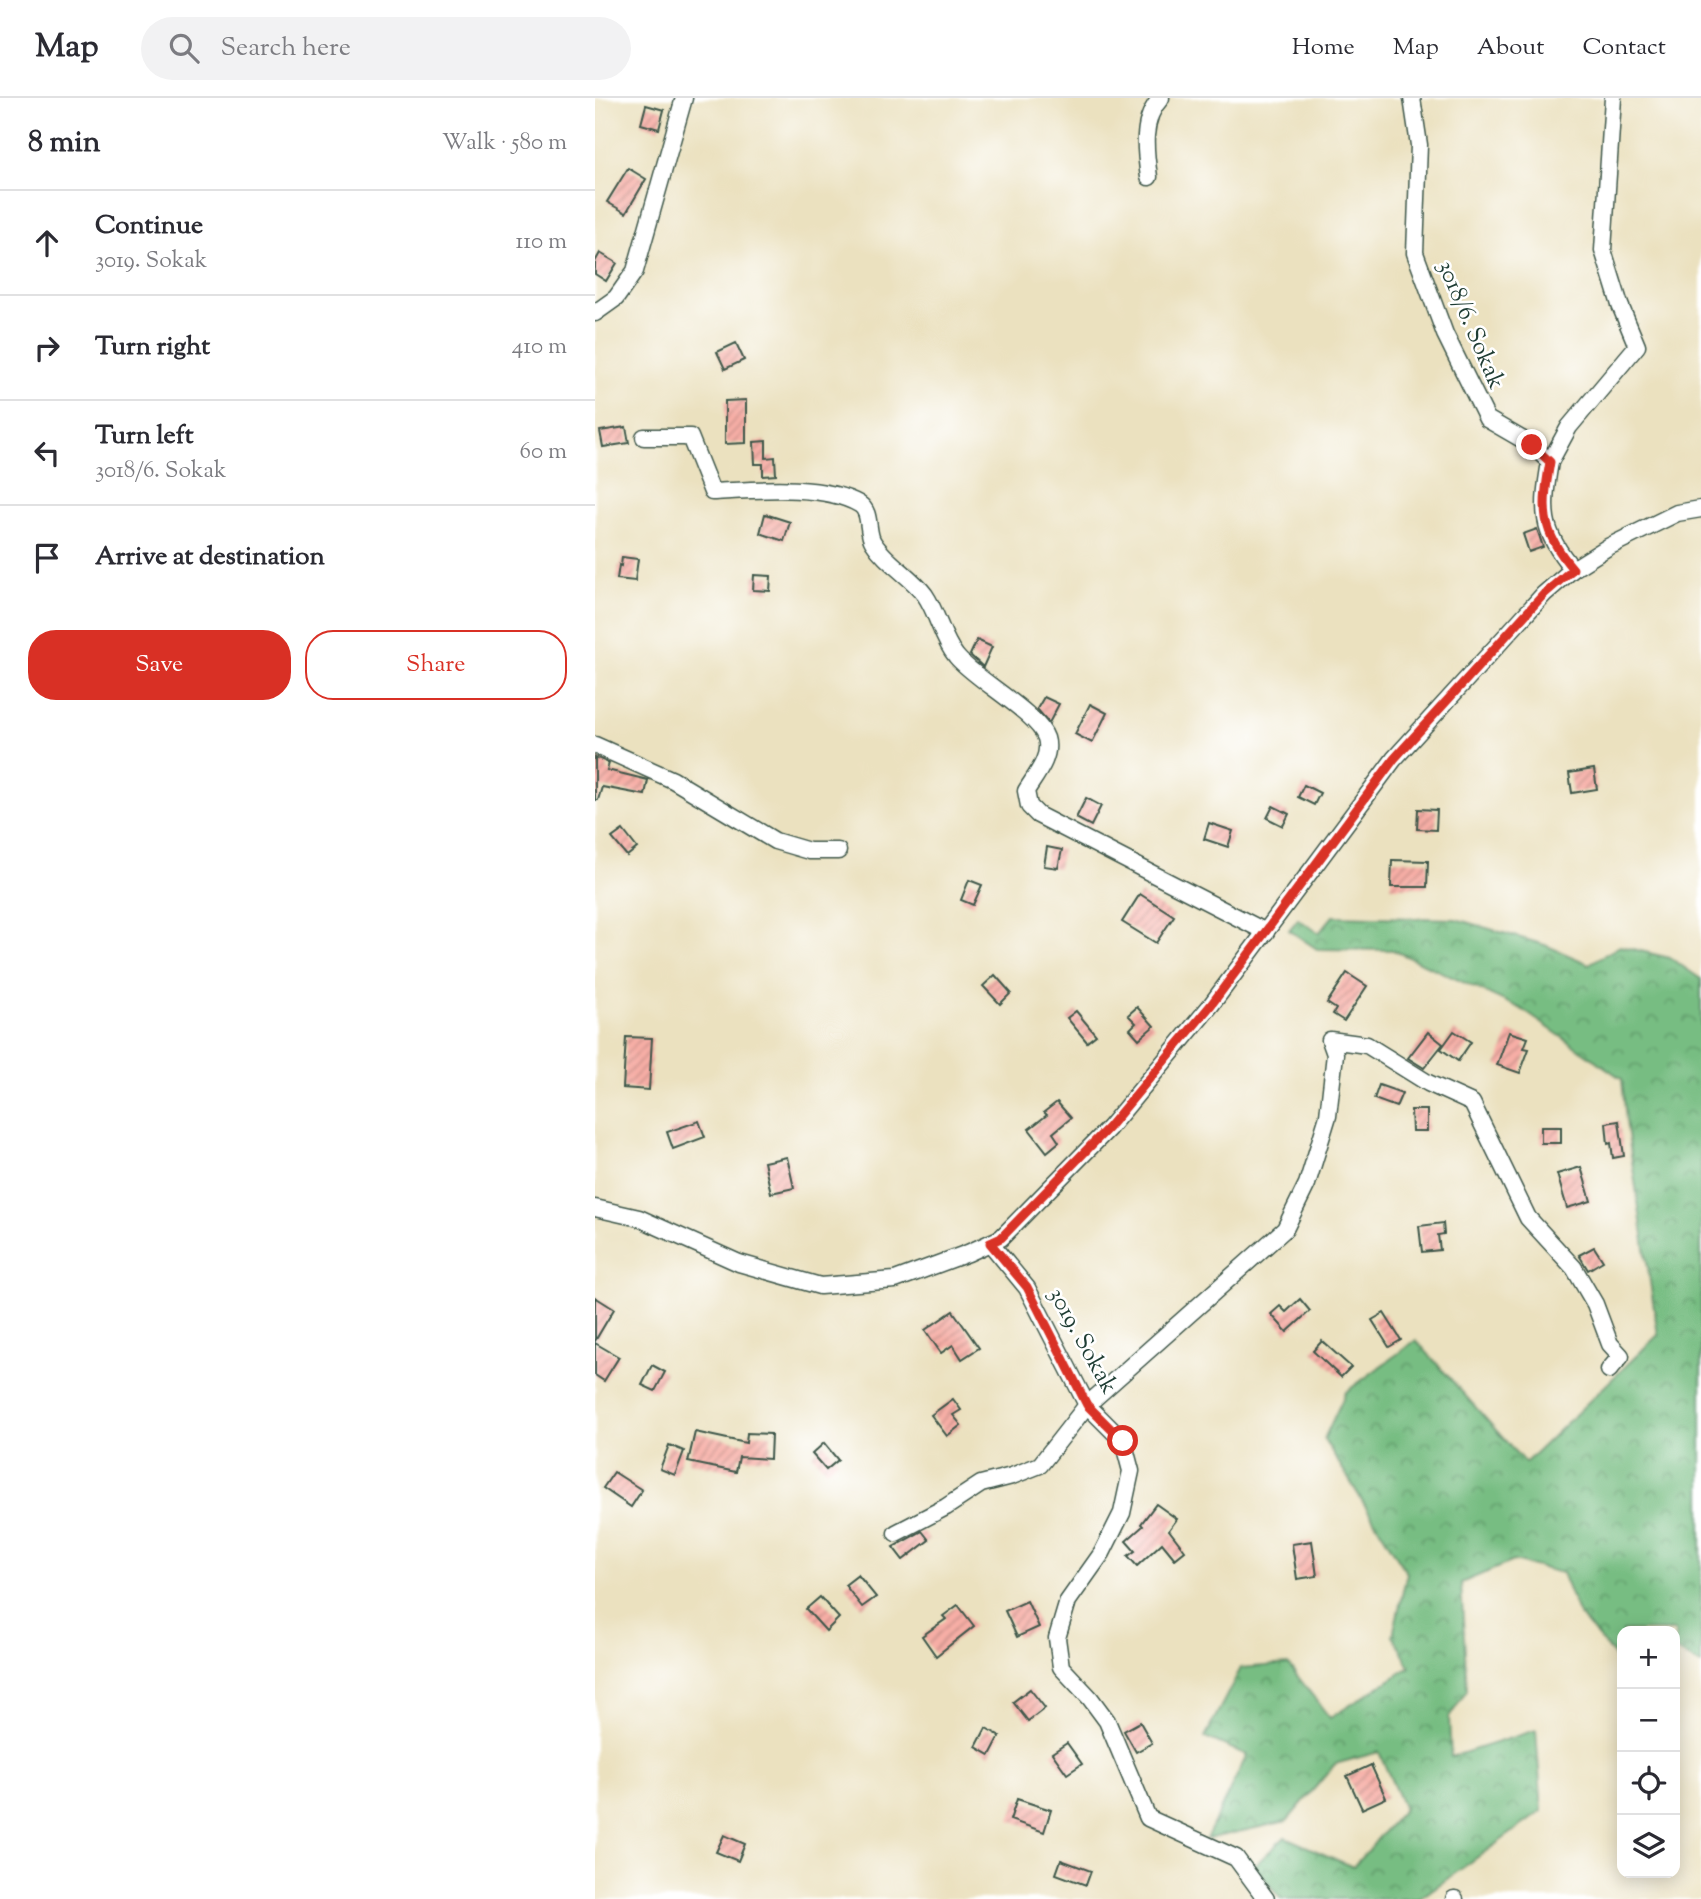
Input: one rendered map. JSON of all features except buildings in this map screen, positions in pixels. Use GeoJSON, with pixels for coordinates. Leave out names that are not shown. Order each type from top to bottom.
{"type":"FeatureCollection","features":[{"type":"Feature","properties":{"kind":"street"},"geometry":{"type":"LineString","coordinates":[[595,313],[616,298],[635,271],[684,98]]}},
{"type":"Feature","properties":{"kind":"street"},"geometry":{"type":"LineString","coordinates":[[1149,177],[1144,142],[1152,107],[1161,98]]}},
{"type":"Feature","properties":{"kind":"street","name":"3018/6. Sokak"},"geometry":{"type":"LineString","coordinates":[[1412,98],[1419,145],[1415,253],[1441,323],[1487,419],[1532,445],[1550,462]]}},
{"type":"Feature","properties":{"kind":"street"},"geometry":{"type":"LineString","coordinates":[[1573,569],[1561,556],[1546,526],[1544,499],[1550,462],[1569,428],[1637,346],[1620,305],[1604,250],[1613,98]]}},
{"type":"Feature","properties":{"kind":"street"},"geometry":{"type":"LineString","coordinates":[[644,437],[690,437],[712,492],[772,489],[806,491],[858,503],[866,512],[871,541],[924,594],[958,659],[1026,715],[1046,737],[1045,759],[1026,791],[1029,806],[1038,815],[1076,836],[1266,932]]}},
{"type":"Feature","properties":{"kind":"street"},"geometry":{"type":"LineString","coordinates":[[595,1208],[639,1218],[739,1263],[820,1286],[895,1280],[968,1254],[1001,1238],[1108,1128],[1211,1005],[1394,759],[1544,594],[1573,569],[1608,547],[1677,513],[1701,509]]}},
{"type":"Feature","properties":{"kind":"street"},"geometry":{"type":"LineString","coordinates":[[595,745],[673,779],[775,841],[809,851],[838,852]]}},
{"type":"Feature","properties":{"kind":"street"},"geometry":{"type":"LineString","coordinates":[[896,1533],[946,1507],[981,1484],[1039,1465],[1087,1405],[1285,1230],[1307,1184],[1328,1116],[1335,1054],[1330,1040],[1367,1045],[1428,1083],[1472,1103],[1528,1218],[1574,1268],[1595,1304],[1610,1344],[1622,1356],[1609,1370]]}},
{"type":"Feature","properties":{"kind":"street","name":"3019. Sokak"},"geometry":{"type":"LineString","coordinates":[[990,1243],[1027,1287],[1087,1405],[1123,1441],[1131,1471],[1122,1513],[1102,1553],[1068,1601],[1057,1638],[1061,1667],[1107,1721],[1148,1818],[1236,1858],[1266,1899]]}},
{"type":"Feature","properties":{"kind":"green space"},"geometry":{"type":"Polygon","coordinates":[[[1333,916],[1456,919],[1545,945],[1589,964],[1620,946],[1670,958],[1701,979],[1701,1665],[1680,1653],[1680,1626],[1617,1626],[1617,1660],[1578,1613],[1562,1573],[1513,1561],[1461,1583],[1467,1690],[1449,1718],[1451,1757],[1536,1730],[1542,1811],[1419,1899],[1282,1899],[1254,1866],[1285,1837],[1353,1867],[1404,1809],[1379,1752],[1335,1764],[1287,1821],[1206,1839],[1247,1755],[1205,1737],[1241,1668],[1288,1664],[1330,1718],[1410,1667],[1393,1635],[1407,1573],[1324,1439],[1346,1392],[1416,1340],[1525,1463],[1658,1335],[1622,1079],[1520,1008],[1393,950],[1317,949],[1289,930],[1298,919],[1319,933],[1333,916]]]}},
{"type":"Feature","properties":{"kind":"route"},"geometry":{"type":"LineString","coordinates":[[1123,1441],[1087,1405],[1027,1287],[990,1243],[1001,1238],[1108,1128],[1211,1005],[1394,759],[1544,594],[1573,569],[1561,556],[1546,526],[1544,499],[1550,462],[1532,445]]}}]}
